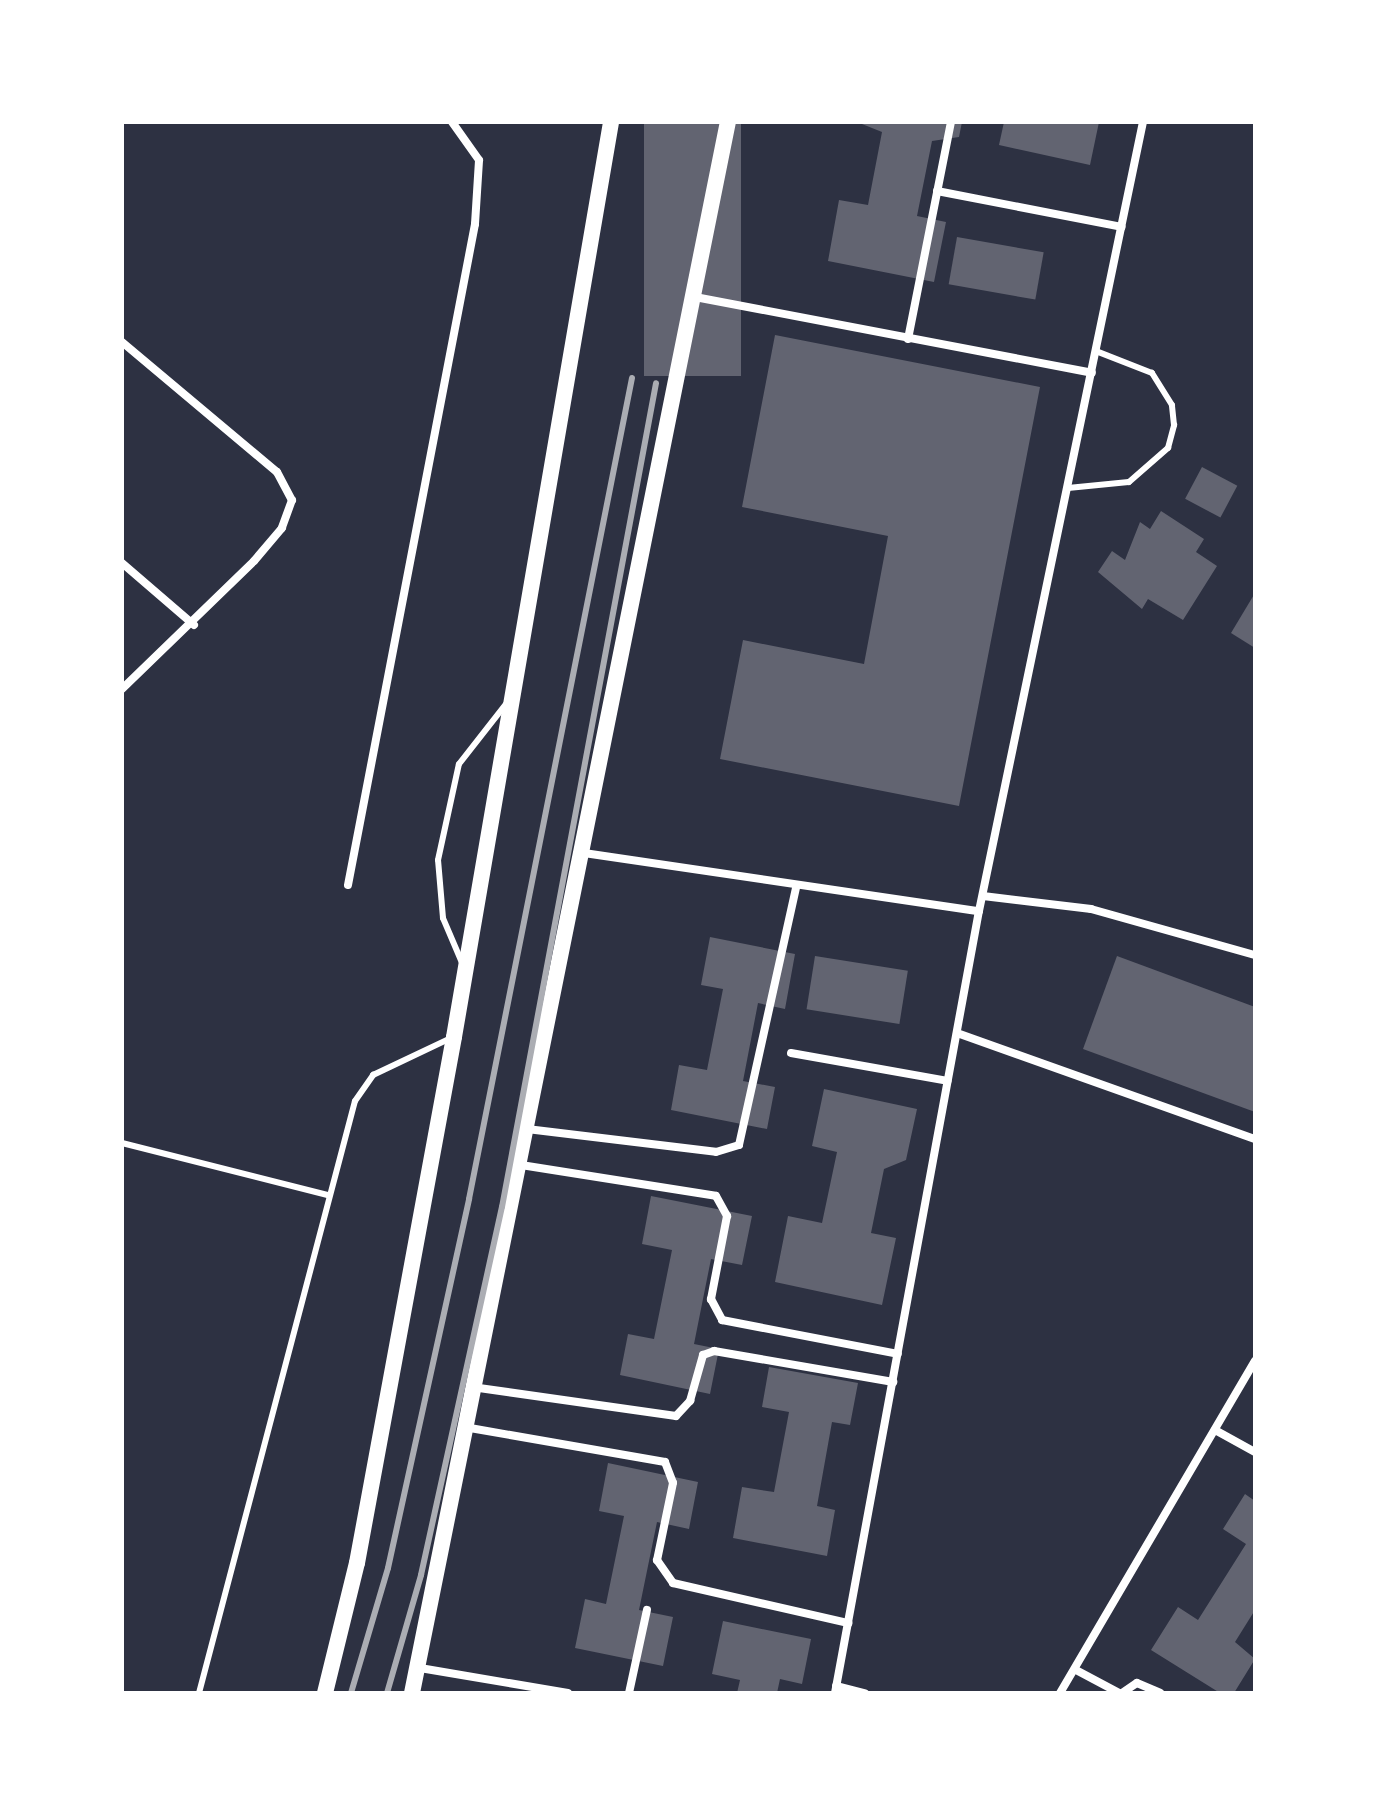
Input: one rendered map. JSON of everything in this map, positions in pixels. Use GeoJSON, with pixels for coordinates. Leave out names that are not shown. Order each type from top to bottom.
{"type":"FeatureCollection","features":[{"type":"Feature","properties":{"kind":"main road"},"geometry":{"type":"LineString","coordinates":[[325,1693],[357,1563],[454,1037],[509,702],[611,122]]}},
{"type":"Feature","properties":{"kind":"main road"},"geometry":{"type":"LineString","coordinates":[[412,1693],[420,1668],[479,1388],[527,1129],[728,122]]}},
{"type":"Feature","properties":{"kind":"street"},"geometry":{"type":"LineString","coordinates":[[348,885],[475,224],[479,160],[452,122]]}},
{"type":"Feature","properties":{"kind":"street"},"geometry":{"type":"LineString","coordinates":[[908,339],[951,122]]}},
{"type":"Feature","properties":{"kind":"street"},"geometry":{"type":"LineString","coordinates":[[865,1693],[835,1690],[979,911],[1143,122]]}},
{"type":"Feature","properties":{"kind":"street"},"geometry":{"type":"LineString","coordinates":[[937,191],[1122,227]]}},
{"type":"Feature","properties":{"kind":"street"},"geometry":{"type":"LineString","coordinates":[[695,297],[1092,373]]}},
{"type":"Feature","properties":{"kind":"street"},"geometry":{"type":"LineString","coordinates":[[122,342],[277,472],[292,500],[282,528],[194,625],[122,689]]}},
{"type":"Feature","properties":{"kind":"street"},"geometry":{"type":"LineString","coordinates":[[122,563],[194,625]]}},
{"type":"Feature","properties":{"kind":"street"},"geometry":{"type":"LineString","coordinates":[[584,853],[796,887],[979,911]]}},
{"type":"Feature","properties":{"kind":"street"},"geometry":{"type":"LineString","coordinates":[[527,1129],[716,1152],[739,1145],[796,887]]}},
{"type":"Feature","properties":{"kind":"street"},"geometry":{"type":"LineString","coordinates":[[983,896],[1091,909],[1255,955]]}},
{"type":"Feature","properties":{"kind":"street"},"geometry":{"type":"LineString","coordinates":[[957,1033],[1255,1139]]}},
{"type":"Feature","properties":{"kind":"street"},"geometry":{"type":"LineString","coordinates":[[791,1053],[948,1081]]}},
{"type":"Feature","properties":{"kind":"street"},"geometry":{"type":"LineString","coordinates":[[521,1165],[716,1196],[727,1216],[711,1299],[722,1320],[898,1354]]}},
{"type":"Feature","properties":{"kind":"street"},"geometry":{"type":"LineString","coordinates":[[479,1388],[676,1416],[690,1401],[703,1355],[714,1351],[893,1382]]}},
{"type":"Feature","properties":{"kind":"street"},"geometry":{"type":"LineString","coordinates":[[1060,1693],[1255,1361]]}},
{"type":"Feature","properties":{"kind":"street"},"geometry":{"type":"LineString","coordinates":[[470,1428],[665,1462],[673,1483],[657,1560],[673,1583],[848,1623]]}},
{"type":"Feature","properties":{"kind":"street"},"geometry":{"type":"LineString","coordinates":[[1215,1430],[1255,1452]]}},
{"type":"Feature","properties":{"kind":"street"},"geometry":{"type":"LineString","coordinates":[[629,1693],[647,1610]]}},
{"type":"Feature","properties":{"kind":"street"},"geometry":{"type":"LineString","coordinates":[[420,1668],[568,1693]]}},
{"type":"Feature","properties":{"kind":"street"},"geometry":{"type":"LineString","coordinates":[[1076,1670],[1121,1693],[1137,1683],[1160,1693]]}},
{"type":"Feature","properties":{"kind":"lane"},"geometry":{"type":"LineString","coordinates":[[1068,488],[1129,482],[1168,448],[1174,425],[1152,373],[1096,351]]}},
{"type":"Feature","properties":{"kind":"lane"},"geometry":{"type":"LineString","coordinates":[[465,970],[443,918],[438,860],[459,764],[509,702]]}},
{"type":"Feature","properties":{"kind":"lane"},"geometry":{"type":"LineString","coordinates":[[199,1693],[328,1195],[364,1083],[454,1037]]}},
{"type":"Feature","properties":{"kind":"lane"},"geometry":{"type":"LineString","coordinates":[[122,1143],[328,1195]]}},
{"type":"Feature","properties":{"kind":"building"},"geometry":{"type":"Polygon","coordinates":[[[644,122],[741,122],[741,376],[644,376],[644,122]]]}},
{"type":"Feature","properties":{"kind":"building"},"geometry":{"type":"Polygon","coordinates":[[[857,122],[962,122],[959,137],[932,141],[917,216],[946,222],[934,282],[828,261],[839,200],[868,205],[882,132],[857,122]]]}},
{"type":"Feature","properties":{"kind":"building"},"geometry":{"type":"Polygon","coordinates":[[[1004,122],[1099,122],[1090,165],[999,145],[1004,122]]]}},
{"type":"Feature","properties":{"kind":"building"},"geometry":{"type":"Polygon","coordinates":[[[957,237],[1044,252],[1035,300],[949,284],[957,237]]]}},
{"type":"Feature","properties":{"kind":"building"},"geometry":{"type":"Polygon","coordinates":[[[775,335],[1040,387],[959,806],[720,759],[743,640],[864,664],[888,536],[742,507],[775,335]]]}},
{"type":"Feature","properties":{"kind":"building"},"geometry":{"type":"Polygon","coordinates":[[[1202,467],[1237,486],[1220,518],[1185,499],[1202,467]]]}},
{"type":"Feature","properties":{"kind":"building"},"geometry":{"type":"Polygon","coordinates":[[[1161,511],[1204,539],[1196,552],[1217,566],[1183,620],[1148,599],[1142,609],[1098,572],[1112,551],[1125,560],[1140,522],[1150,529],[1161,511]]]}},
{"type":"Feature","properties":{"kind":"building"},"geometry":{"type":"Polygon","coordinates":[[[1255,593],[1255,648],[1231,633],[1255,593]]]}},
{"type":"Feature","properties":{"kind":"building"},"geometry":{"type":"Polygon","coordinates":[[[710,937],[795,954],[785,1009],[758,1003],[743,1081],[775,1087],[767,1129],[671,1110],[679,1065],[707,1070],[723,989],[701,985],[710,937]]]}},
{"type":"Feature","properties":{"kind":"building"},"geometry":{"type":"Polygon","coordinates":[[[815,956],[908,971],[899,1024],[807,1009],[815,956]]]}},
{"type":"Feature","properties":{"kind":"building"},"geometry":{"type":"Polygon","coordinates":[[[1117,956],[1255,1007],[1255,1112],[1083,1049],[1117,956]]]}},
{"type":"Feature","properties":{"kind":"building"},"geometry":{"type":"Polygon","coordinates":[[[824,1089],[917,1109],[906,1160],[884,1169],[871,1233],[896,1238],[882,1305],[775,1282],[788,1216],[822,1223],[837,1152],[812,1146],[824,1089]]]}},
{"type":"Feature","properties":{"kind":"building"},"geometry":{"type":"Polygon","coordinates":[[[651,1196],[752,1216],[742,1265],[711,1259],[694,1344],[719,1349],[710,1394],[620,1375],[628,1334],[654,1339],[672,1250],[642,1244],[651,1196]]]}},
{"type":"Feature","properties":{"kind":"building"},"geometry":{"type":"Polygon","coordinates":[[[769,1367],[858,1383],[850,1425],[832,1422],[817,1506],[835,1510],[827,1556],[733,1538],[742,1487],[774,1492],[789,1412],[762,1407],[769,1367]]]}},
{"type":"Feature","properties":{"kind":"building"},"geometry":{"type":"Polygon","coordinates":[[[608,1463],[698,1482],[689,1529],[657,1522],[639,1610],[673,1617],[663,1666],[575,1648],[585,1599],[606,1604],[624,1516],[599,1511],[608,1463]]]}},
{"type":"Feature","properties":{"kind":"building"},"geometry":{"type":"Polygon","coordinates":[[[1245,1494],[1255,1501],[1255,1610],[1235,1642],[1255,1659],[1234,1693],[1220,1693],[1151,1650],[1178,1607],[1198,1620],[1246,1544],[1223,1529],[1245,1494]]]}},
{"type":"Feature","properties":{"kind":"building"},"geometry":{"type":"Polygon","coordinates":[[[723,1621],[811,1639],[802,1684],[780,1679],[777,1693],[737,1693],[740,1680],[712,1674],[723,1621]]]}},
{"type":"Feature","properties":{"kind":"railway"},"geometry":{"type":"LineString","coordinates":[[351,1693],[388,1568],[469,1199],[632,378]]}},
{"type":"Feature","properties":{"kind":"railway"},"geometry":{"type":"LineString","coordinates":[[387,1693],[421,1575],[502,1207],[656,383]]}}]}
